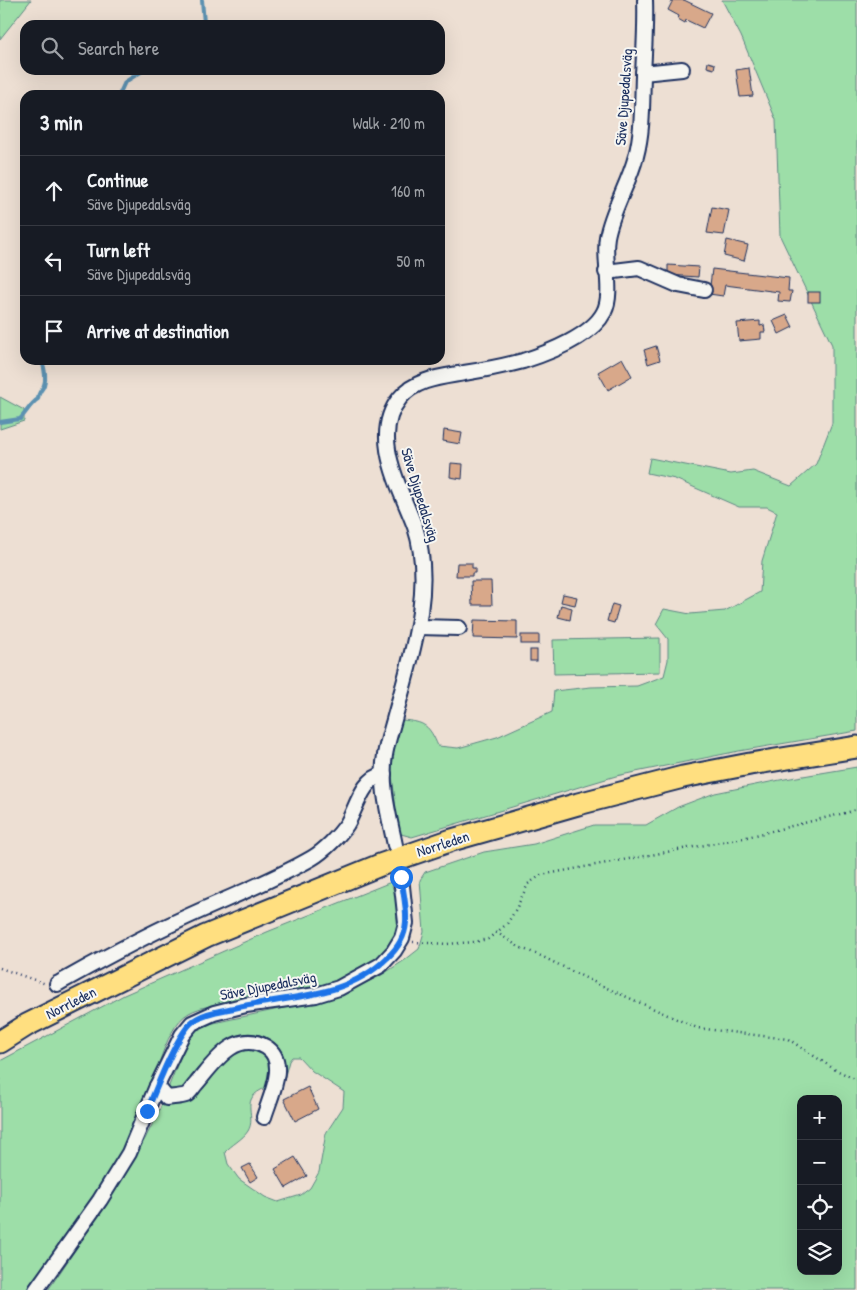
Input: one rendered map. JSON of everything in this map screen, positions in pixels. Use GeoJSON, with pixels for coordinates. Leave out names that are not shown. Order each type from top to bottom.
{"type":"FeatureCollection","features":[{"type":"Feature","properties":{"kind":"highway","name":"Norrleden"},"geometry":{"type":"LineString","coordinates":[[0,1042],[27,1025],[206,936],[380,865],[443,843],[578,804],[683,777],[857,747]]}},
{"type":"Feature","properties":{"kind":"street","name":"Säve Djupedalsväg"},"geometry":{"type":"LineString","coordinates":[[395,845],[384,774],[385,753],[418,627],[423,569],[421,550],[415,528],[393,470],[388,444],[390,417],[396,404],[405,392],[424,382],[523,361],[550,352],[580,335],[599,319],[606,310],[608,291],[606,240],[633,168],[641,127],[645,0]]}},
{"type":"Feature","properties":{"kind":"street"},"geometry":{"type":"LineString","coordinates":[[643,73],[682,69]]}},
{"type":"Feature","properties":{"kind":"street"},"geometry":{"type":"LineString","coordinates":[[606,272],[639,268],[678,285],[704,290]]}},
{"type":"Feature","properties":{"kind":"street"},"geometry":{"type":"LineString","coordinates":[[418,627],[459,628]]}},
{"type":"Feature","properties":{"kind":"street"},"geometry":{"type":"LineString","coordinates":[[57,984],[116,951],[178,920],[276,877],[312,858],[326,847],[346,825],[372,778],[384,774]]}},
{"type":"Feature","properties":{"kind":"street","name":"Säve Djupedalsväg"},"geometry":{"type":"LineString","coordinates":[[36,1290],[100,1200],[128,1153],[157,1086],[182,1035],[192,1022],[214,1013],[316,995],[339,988],[360,978],[381,964],[394,951],[402,938],[406,923],[401,877]]}},
{"type":"Feature","properties":{"kind":"street"},"geometry":{"type":"LineString","coordinates":[[157,1086],[167,1098],[186,1095],[226,1049],[241,1042],[257,1042],[268,1048],[277,1061],[277,1074],[264,1117]]}},
{"type":"Feature","properties":{"kind":"path"},"geometry":{"type":"LineString","coordinates":[[402,938],[418,943],[447,944],[488,939],[508,924],[528,884],[541,875],[743,838],[857,810]]}},
{"type":"Feature","properties":{"kind":"path"},"geometry":{"type":"LineString","coordinates":[[496,932],[518,947],[696,1028],[788,1039],[834,1069],[857,1080]]}},
{"type":"Feature","properties":{"kind":"path"},"geometry":{"type":"LineString","coordinates":[[0,968],[45,984],[57,984]]}},
{"type":"Feature","properties":{"kind":"green space"},"geometry":{"type":"Polygon","coordinates":[[[0,0],[31,0],[0,39],[0,0]]]}},
{"type":"Feature","properties":{"kind":"green space"},"geometry":{"type":"Polygon","coordinates":[[[722,0],[857,0],[857,731],[739,751],[616,776],[412,837],[401,834],[398,826],[390,758],[393,737],[402,720],[416,722],[425,726],[432,733],[438,746],[458,748],[497,737],[552,712],[554,691],[591,687],[637,686],[664,676],[668,660],[668,639],[656,624],[664,609],[690,614],[725,611],[760,592],[762,561],[777,512],[767,507],[739,507],[675,479],[647,473],[650,458],[731,474],[753,471],[791,486],[816,464],[832,423],[832,345],[780,236],[776,120],[741,36],[722,0]]]}},
{"type":"Feature","properties":{"kind":"green space"},"geometry":{"type":"Polygon","coordinates":[[[0,397],[24,410],[24,421],[0,429],[0,397]]]}},
{"type":"Feature","properties":{"kind":"green space"},"geometry":{"type":"Polygon","coordinates":[[[660,638],[660,672],[554,674],[553,640],[660,638]]]}},
{"type":"Feature","properties":{"kind":"green space"},"geometry":{"type":"Polygon","coordinates":[[[857,767],[857,1290],[48,1290],[97,1218],[145,1139],[159,1111],[184,1048],[199,1028],[209,1024],[335,997],[380,976],[405,960],[419,949],[424,932],[420,880],[425,872],[484,852],[534,844],[594,825],[646,825],[678,807],[715,793],[857,767]],[[292,1057],[289,1061],[283,1083],[261,1090],[251,1099],[251,1120],[248,1131],[225,1152],[228,1164],[239,1179],[265,1197],[278,1202],[301,1195],[310,1188],[319,1172],[326,1133],[343,1107],[344,1092],[312,1071],[299,1057],[292,1057]]]}},
{"type":"Feature","properties":{"kind":"green space"},"geometry":{"type":"Polygon","coordinates":[[[391,882],[399,909],[396,933],[391,945],[383,955],[361,972],[319,988],[282,992],[205,1007],[189,1013],[180,1021],[165,1047],[139,1122],[112,1169],[56,1248],[30,1290],[0,1290],[0,1061],[124,995],[267,932],[391,882]]]}},
{"type":"Feature","properties":{"kind":"building"},"geometry":{"type":"Polygon","coordinates":[[[673,0],[684,0],[711,13],[703,28],[686,20],[685,23],[678,19],[679,16],[668,10],[673,0]]]}},
{"type":"Feature","properties":{"kind":"building"},"geometry":{"type":"Polygon","coordinates":[[[708,62],[715,64],[714,69],[707,67],[708,62]]]}},
{"type":"Feature","properties":{"kind":"building"},"geometry":{"type":"Polygon","coordinates":[[[749,68],[753,96],[740,97],[736,70],[749,68]]]}},
{"type":"Feature","properties":{"kind":"building"},"geometry":{"type":"Polygon","coordinates":[[[712,207],[729,210],[724,235],[707,233],[712,207]]]}},
{"type":"Feature","properties":{"kind":"building"},"geometry":{"type":"Polygon","coordinates":[[[727,240],[748,245],[744,261],[724,256],[727,240]]]}},
{"type":"Feature","properties":{"kind":"building"},"geometry":{"type":"Polygon","coordinates":[[[668,265],[699,267],[698,277],[668,275],[668,265]]]}},
{"type":"Feature","properties":{"kind":"building"},"geometry":{"type":"Polygon","coordinates":[[[712,269],[789,278],[788,291],[792,291],[790,302],[778,301],[779,292],[725,285],[723,296],[709,294],[712,269]]]}},
{"type":"Feature","properties":{"kind":"building"},"geometry":{"type":"Polygon","coordinates":[[[808,292],[820,292],[820,302],[808,302],[808,292]]]}},
{"type":"Feature","properties":{"kind":"building"},"geometry":{"type":"Polygon","coordinates":[[[787,315],[793,327],[779,334],[773,321],[787,315]]]}},
{"type":"Feature","properties":{"kind":"building"},"geometry":{"type":"Polygon","coordinates":[[[760,321],[760,326],[764,325],[765,332],[761,332],[761,339],[739,341],[737,323],[760,321]]]}},
{"type":"Feature","properties":{"kind":"building"},"geometry":{"type":"Polygon","coordinates":[[[656,346],[660,360],[648,364],[644,350],[656,346]]]}},
{"type":"Feature","properties":{"kind":"building"},"geometry":{"type":"Polygon","coordinates":[[[622,358],[632,376],[608,390],[598,372],[622,358]]]}},
{"type":"Feature","properties":{"kind":"building"},"geometry":{"type":"Polygon","coordinates":[[[444,430],[462,433],[460,444],[443,441],[444,430]]]}},
{"type":"Feature","properties":{"kind":"building"},"geometry":{"type":"Polygon","coordinates":[[[451,463],[463,464],[462,479],[450,477],[451,463]]]}},
{"type":"Feature","properties":{"kind":"building"},"geometry":{"type":"Polygon","coordinates":[[[457,563],[472,563],[475,573],[472,573],[472,576],[456,576],[457,563]]]}},
{"type":"Feature","properties":{"kind":"building"},"geometry":{"type":"Polygon","coordinates":[[[471,581],[491,581],[492,605],[472,605],[471,581]]]}},
{"type":"Feature","properties":{"kind":"building"},"geometry":{"type":"Polygon","coordinates":[[[563,594],[577,597],[575,605],[561,602],[563,594]]]}},
{"type":"Feature","properties":{"kind":"building"},"geometry":{"type":"Polygon","coordinates":[[[612,604],[619,606],[614,623],[607,621],[612,604]]]}},
{"type":"Feature","properties":{"kind":"building"},"geometry":{"type":"Polygon","coordinates":[[[561,605],[572,608],[570,620],[558,617],[561,605]]]}},
{"type":"Feature","properties":{"kind":"building"},"geometry":{"type":"Polygon","coordinates":[[[474,620],[517,621],[517,639],[473,638],[474,620]]]}},
{"type":"Feature","properties":{"kind":"building"},"geometry":{"type":"Polygon","coordinates":[[[521,635],[539,635],[539,644],[521,644],[521,635]]]}},
{"type":"Feature","properties":{"kind":"building"},"geometry":{"type":"Polygon","coordinates":[[[530,650],[537,650],[537,661],[530,661],[530,650]]]}},
{"type":"Feature","properties":{"kind":"building"},"geometry":{"type":"Polygon","coordinates":[[[308,1087],[318,1109],[295,1121],[284,1099],[308,1087]]]}},
{"type":"Feature","properties":{"kind":"building"},"geometry":{"type":"Polygon","coordinates":[[[295,1157],[307,1176],[286,1188],[275,1169],[295,1157]]]}},
{"type":"Feature","properties":{"kind":"building"},"geometry":{"type":"Polygon","coordinates":[[[250,1164],[258,1177],[250,1182],[242,1168],[250,1164]]]}},
{"type":"Feature","properties":{"kind":"waterway"},"geometry":{"type":"LineString","coordinates":[[202,0],[204,20]]}},
{"type":"Feature","properties":{"kind":"waterway"},"geometry":{"type":"LineString","coordinates":[[121,90],[125,82],[136,75]]}},
{"type":"Feature","properties":{"kind":"waterway"},"geometry":{"type":"LineString","coordinates":[[0,422],[20,419],[38,399],[45,382],[43,365]]}},
{"type":"Feature","properties":{"kind":"route"},"geometry":{"type":"LineString","coordinates":[[147,1111],[182,1035],[192,1022],[214,1013],[316,995],[339,988],[360,978],[381,964],[394,951],[402,938],[406,923],[401,877]]}}]}
